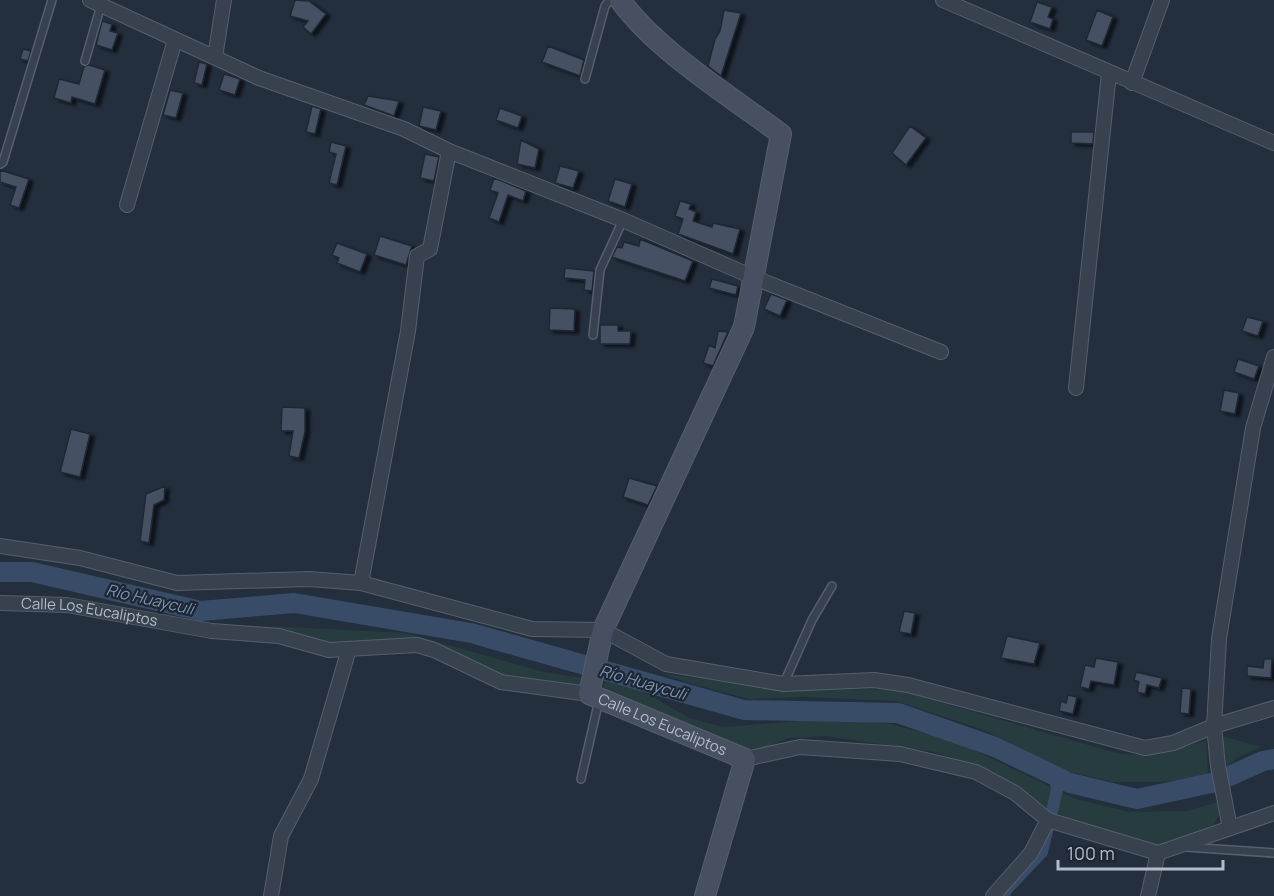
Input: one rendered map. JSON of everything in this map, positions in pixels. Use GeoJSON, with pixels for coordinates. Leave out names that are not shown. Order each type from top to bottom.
{"type":"FeatureCollection","features":[{"type":"Feature","properties":{"kind":"street"},"geometry":{"type":"LineString","coordinates":[[215,57],[224,0]]}},
{"type":"Feature","properties":{"kind":"street"},"geometry":{"type":"LineString","coordinates":[[594,691],[602,636],[729,364],[744,327],[781,134],[686,64],[630,15],[620,0]]}},
{"type":"Feature","properties":{"kind":"street"},"geometry":{"type":"LineString","coordinates":[[943,0],[973,6],[1109,73],[1272,139]]}},
{"type":"Feature","properties":{"kind":"street"},"geometry":{"type":"LineString","coordinates":[[1132,83],[1162,0]]}},
{"type":"Feature","properties":{"kind":"street"},"geometry":{"type":"LineString","coordinates":[[96,2],[175,40],[294,92],[404,129],[449,151],[623,220],[755,278],[941,352]]}},
{"type":"Feature","properties":{"kind":"street"},"geometry":{"type":"LineString","coordinates":[[127,205],[175,40]]}},
{"type":"Feature","properties":{"kind":"street"},"geometry":{"type":"LineString","coordinates":[[1076,388],[1109,73]]}},
{"type":"Feature","properties":{"kind":"street"},"geometry":{"type":"LineString","coordinates":[[361,583],[408,331],[417,256],[430,249],[449,151]]}},
{"type":"Feature","properties":{"kind":"street"},"geometry":{"type":"LineString","coordinates":[[1230,828],[1218,766],[1214,726],[1219,639],[1253,428],[1273,364]]}},
{"type":"Feature","properties":{"kind":"street"},"geometry":{"type":"LineString","coordinates":[[0,546],[80,558],[177,583],[309,579],[361,583],[532,629],[602,636],[666,664],[784,684],[874,680],[908,685],[1145,748],[1173,743],[1214,726],[1274,708]]}},
{"type":"Feature","properties":{"kind":"street","name":"Calle Los Eucaliptos"},"geometry":{"type":"LineString","coordinates":[[0,603],[67,605],[212,632],[279,636],[329,650],[417,645],[434,650],[501,682],[594,691],[744,759],[801,747],[900,754],[976,772],[1016,793],[1048,820],[1158,853]]}},
{"type":"Feature","properties":{"kind":"street"},"geometry":{"type":"LineString","coordinates":[[271,896],[281,836],[311,779],[349,649]]}},
{"type":"Feature","properties":{"kind":"street"},"geometry":{"type":"LineString","coordinates":[[705,896],[744,759]]}},
{"type":"Feature","properties":{"kind":"street"},"geometry":{"type":"LineString","coordinates":[[1148,896],[1158,853],[1274,813]]}},
{"type":"Feature","properties":{"kind":"street"},"geometry":{"type":"LineString","coordinates":[[993,896],[1031,853],[1048,820]]}},
{"type":"Feature","properties":{"kind":"lane"},"geometry":{"type":"LineString","coordinates":[[0,164],[3,162],[51,0]]}},
{"type":"Feature","properties":{"kind":"lane"},"geometry":{"type":"LineString","coordinates":[[585,79],[605,6],[614,0]]}},
{"type":"Feature","properties":{"kind":"lane"},"geometry":{"type":"LineString","coordinates":[[85,61],[96,2]]}},
{"type":"Feature","properties":{"kind":"lane"},"geometry":{"type":"LineString","coordinates":[[593,335],[600,270],[623,220]]}},
{"type":"Feature","properties":{"kind":"lane"},"geometry":{"type":"LineString","coordinates":[[784,684],[812,620],[832,586]]}},
{"type":"Feature","properties":{"kind":"lane"},"geometry":{"type":"LineString","coordinates":[[581,779],[594,691]]}},
{"type":"Feature","properties":{"kind":"lane"},"geometry":{"type":"LineString","coordinates":[[1177,846],[1274,853]]}},
{"type":"Feature","properties":{"kind":"green space"},"geometry":{"type":"Polygon","coordinates":[[[269,626],[406,633],[544,672],[588,679],[585,686],[502,677],[440,648],[329,643],[269,626]]]}},
{"type":"Feature","properties":{"kind":"green space"},"geometry":{"type":"Polygon","coordinates":[[[661,673],[789,689],[904,692],[1120,754],[1149,755],[1206,741],[1208,776],[1162,782],[1113,782],[1066,771],[984,730],[897,701],[802,697],[749,699],[661,673]]]}},
{"type":"Feature","properties":{"kind":"green space"},"geometry":{"type":"Polygon","coordinates":[[[605,682],[641,690],[689,718],[723,727],[838,718],[890,724],[957,742],[1076,799],[1130,812],[1186,811],[1218,802],[1220,814],[1212,827],[1158,847],[1052,812],[1027,793],[983,769],[934,752],[825,736],[789,738],[761,749],[742,748],[602,692],[605,682]]]}},
{"type":"Feature","properties":{"kind":"green space"},"geometry":{"type":"Polygon","coordinates":[[[1222,736],[1261,747],[1237,758],[1227,767],[1222,736]]]}},
{"type":"Feature","properties":{"kind":"building"},"geometry":{"type":"Polygon","coordinates":[[[295,0],[309,1],[326,14],[311,34],[303,27],[308,21],[290,16],[295,0]]]}},
{"type":"Feature","properties":{"kind":"building"},"geometry":{"type":"Polygon","coordinates":[[[1037,2],[1052,7],[1048,17],[1053,19],[1050,29],[1030,22],[1037,2]]]}},
{"type":"Feature","properties":{"kind":"building"},"geometry":{"type":"Polygon","coordinates":[[[724,10],[741,13],[721,76],[708,66],[715,39],[720,31],[724,10]]]}},
{"type":"Feature","properties":{"kind":"building"},"geometry":{"type":"Polygon","coordinates":[[[1097,10],[1113,17],[1102,46],[1086,40],[1097,10]]]}},
{"type":"Feature","properties":{"kind":"building"},"geometry":{"type":"Polygon","coordinates":[[[102,21],[112,24],[110,31],[118,33],[112,50],[96,45],[102,21]]]}},
{"type":"Feature","properties":{"kind":"building"},"geometry":{"type":"Polygon","coordinates":[[[548,46],[584,60],[580,76],[542,62],[548,46]]]}},
{"type":"Feature","properties":{"kind":"building"},"geometry":{"type":"Polygon","coordinates":[[[23,49],[31,51],[28,61],[20,59],[23,49]]]}},
{"type":"Feature","properties":{"kind":"building"},"geometry":{"type":"Polygon","coordinates":[[[199,62],[207,64],[202,85],[194,83],[199,62]]]}},
{"type":"Feature","properties":{"kind":"building"},"geometry":{"type":"Polygon","coordinates":[[[89,65],[105,70],[95,104],[72,97],[71,103],[54,98],[59,79],[79,84],[84,66],[89,65]]]}},
{"type":"Feature","properties":{"kind":"building"},"geometry":{"type":"Polygon","coordinates":[[[224,74],[240,79],[235,95],[219,90],[224,74]]]}},
{"type":"Feature","properties":{"kind":"building"},"geometry":{"type":"Polygon","coordinates":[[[170,90],[183,93],[176,118],[163,115],[170,90]]]}},
{"type":"Feature","properties":{"kind":"building"},"geometry":{"type":"Polygon","coordinates":[[[368,96],[399,101],[394,116],[364,105],[368,96]]]}},
{"type":"Feature","properties":{"kind":"building"},"geometry":{"type":"Polygon","coordinates":[[[312,106],[321,109],[315,134],[306,132],[312,106]]]}},
{"type":"Feature","properties":{"kind":"building"},"geometry":{"type":"Polygon","coordinates":[[[423,107],[441,111],[436,130],[419,126],[423,107]]]}},
{"type":"Feature","properties":{"kind":"building"},"geometry":{"type":"Polygon","coordinates":[[[500,108],[522,116],[518,128],[496,120],[500,108]]]}},
{"type":"Feature","properties":{"kind":"building"},"geometry":{"type":"Polygon","coordinates":[[[910,126],[926,138],[906,165],[892,153],[910,126]]]}},
{"type":"Feature","properties":{"kind":"building"},"geometry":{"type":"Polygon","coordinates":[[[1071,132],[1094,132],[1093,144],[1071,143],[1071,132]]]}},
{"type":"Feature","properties":{"kind":"building"},"geometry":{"type":"Polygon","coordinates":[[[521,140],[539,149],[535,168],[517,164],[521,140]]]}},
{"type":"Feature","properties":{"kind":"building"},"geometry":{"type":"Polygon","coordinates":[[[331,142],[346,146],[337,185],[329,183],[336,154],[329,152],[331,142]]]}},
{"type":"Feature","properties":{"kind":"building"},"geometry":{"type":"Polygon","coordinates":[[[425,154],[439,157],[434,181],[420,178],[425,154]]]}},
{"type":"Feature","properties":{"kind":"building"},"geometry":{"type":"Polygon","coordinates":[[[560,166],[579,171],[573,188],[555,183],[560,166]]]}},
{"type":"Feature","properties":{"kind":"building"},"geometry":{"type":"Polygon","coordinates":[[[0,170],[29,179],[19,208],[10,205],[16,187],[0,182],[0,170]]]}},
{"type":"Feature","properties":{"kind":"building"},"geometry":{"type":"Polygon","coordinates":[[[494,178],[526,191],[523,201],[508,195],[499,222],[489,218],[498,193],[490,190],[494,178]]]}},
{"type":"Feature","properties":{"kind":"building"},"geometry":{"type":"Polygon","coordinates":[[[615,179],[632,184],[625,207],[608,201],[615,179]]]}},
{"type":"Feature","properties":{"kind":"building"},"geometry":{"type":"Polygon","coordinates":[[[680,201],[691,204],[689,209],[696,212],[693,221],[712,227],[713,223],[740,229],[733,254],[678,234],[683,219],[675,216],[680,201]]]}},
{"type":"Feature","properties":{"kind":"building"},"geometry":{"type":"Polygon","coordinates":[[[380,236],[412,246],[406,265],[374,255],[380,236]]]}},
{"type":"Feature","properties":{"kind":"building"},"geometry":{"type":"Polygon","coordinates":[[[640,239],[693,261],[685,281],[612,257],[617,247],[622,248],[624,242],[639,246],[640,239]]]}},
{"type":"Feature","properties":{"kind":"building"},"geometry":{"type":"Polygon","coordinates":[[[337,243],[367,254],[360,272],[337,263],[339,258],[332,255],[337,243]]]}},
{"type":"Feature","properties":{"kind":"building"},"geometry":{"type":"Polygon","coordinates":[[[565,268],[594,271],[592,291],[584,290],[585,280],[564,278],[565,268]]]}},
{"type":"Feature","properties":{"kind":"building"},"geometry":{"type":"Polygon","coordinates":[[[712,279],[738,286],[736,295],[709,288],[712,279]]]}},
{"type":"Feature","properties":{"kind":"building"},"geometry":{"type":"Polygon","coordinates":[[[771,294],[787,300],[780,316],[764,309],[771,294]]]}},
{"type":"Feature","properties":{"kind":"building"},"geometry":{"type":"Polygon","coordinates":[[[550,308],[575,309],[574,331],[549,330],[550,308]]]}},
{"type":"Feature","properties":{"kind":"building"},"geometry":{"type":"Polygon","coordinates":[[[1247,317],[1263,321],[1258,336],[1242,331],[1247,317]]]}},
{"type":"Feature","properties":{"kind":"building"},"geometry":{"type":"Polygon","coordinates":[[[600,325],[618,325],[618,331],[631,331],[630,344],[600,344],[600,325]]]}},
{"type":"Feature","properties":{"kind":"building"},"geometry":{"type":"Polygon","coordinates":[[[718,331],[728,332],[713,366],[703,363],[709,345],[715,348],[718,331]]]}},
{"type":"Feature","properties":{"kind":"building"},"geometry":{"type":"Polygon","coordinates":[[[1238,359],[1259,366],[1254,379],[1234,372],[1238,359]]]}},
{"type":"Feature","properties":{"kind":"building"},"geometry":{"type":"Polygon","coordinates":[[[1224,390],[1239,393],[1235,414],[1220,411],[1224,390]]]}},
{"type":"Feature","properties":{"kind":"building"},"geometry":{"type":"Polygon","coordinates":[[[282,407],[305,408],[305,432],[299,458],[289,456],[293,431],[281,431],[282,407]]]}},
{"type":"Feature","properties":{"kind":"building"},"geometry":{"type":"Polygon","coordinates":[[[71,429],[90,434],[80,477],[60,472],[71,429]]]}},
{"type":"Feature","properties":{"kind":"building"},"geometry":{"type":"Polygon","coordinates":[[[629,478],[657,486],[648,505],[623,497],[629,478]]]}},
{"type":"Feature","properties":{"kind":"building"},"geometry":{"type":"Polygon","coordinates":[[[165,486],[164,500],[154,505],[149,543],[140,541],[146,494],[165,486]]]}},
{"type":"Feature","properties":{"kind":"building"},"geometry":{"type":"Polygon","coordinates":[[[904,611],[915,613],[911,634],[899,632],[904,611]]]}},
{"type":"Feature","properties":{"kind":"building"},"geometry":{"type":"Polygon","coordinates":[[[1007,636],[1040,643],[1034,664],[1001,658],[1007,636]]]}},
{"type":"Feature","properties":{"kind":"building"},"geometry":{"type":"Polygon","coordinates":[[[1096,658],[1118,662],[1114,685],[1091,681],[1089,689],[1080,687],[1085,665],[1094,667],[1096,658]]]}},
{"type":"Feature","properties":{"kind":"building"},"geometry":{"type":"Polygon","coordinates":[[[1264,659],[1272,659],[1271,678],[1247,676],[1247,666],[1263,668],[1264,659]]]}},
{"type":"Feature","properties":{"kind":"building"},"geometry":{"type":"Polygon","coordinates":[[[1136,672],[1162,678],[1159,688],[1147,685],[1145,694],[1137,692],[1139,682],[1134,680],[1136,672]]]}},
{"type":"Feature","properties":{"kind":"building"},"geometry":{"type":"Polygon","coordinates":[[[1182,688],[1191,689],[1189,714],[1180,713],[1182,688]]]}},
{"type":"Feature","properties":{"kind":"building"},"geometry":{"type":"Polygon","coordinates":[[[1068,695],[1077,697],[1073,714],[1059,711],[1061,701],[1066,703],[1068,695]]]}},
{"type":"Feature","properties":{"kind":"waterway","name":"Río Huayculi"},"geometry":{"type":"LineString","coordinates":[[0,572],[32,572],[201,611],[294,603],[471,633],[744,710],[898,713],[995,747],[1070,783],[1137,799],[1216,782],[1263,761],[1274,759]]}},
{"type":"Feature","properties":{"kind":"waterway"},"geometry":{"type":"LineString","coordinates":[[1003,896],[1042,852],[1057,790],[1055,776]]}}]}
